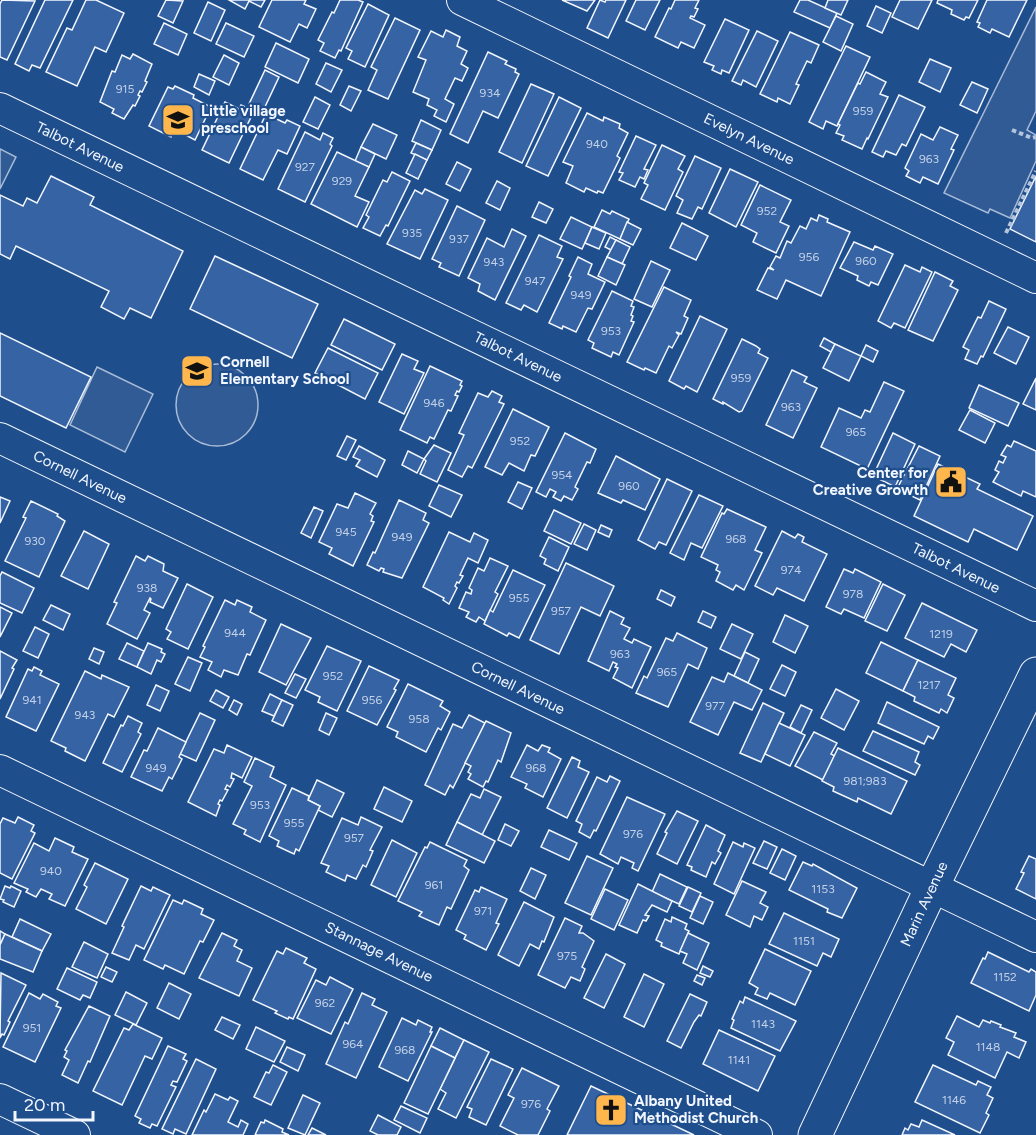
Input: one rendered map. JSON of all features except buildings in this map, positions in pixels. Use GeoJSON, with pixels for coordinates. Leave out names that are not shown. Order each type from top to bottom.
{"type":"FeatureCollection","features":[{"type":"Feature","properties":{"kind":"main road","name":"Marin Avenue"},"geometry":{"type":"LineString","coordinates":[[815,1135],[1036,674]]}},
{"type":"Feature","properties":{"kind":"street","name":"Evelyn Avenue"},"geometry":{"type":"LineString","coordinates":[[462,0],[1036,278]]}},
{"type":"Feature","properties":{"kind":"street","name":"Talbot Avenue"},"geometry":{"type":"LineString","coordinates":[[0,108],[1036,606]]}},
{"type":"Feature","properties":{"kind":"street","name":"Cornell Avenue"},"geometry":{"type":"LineString","coordinates":[[0,438],[1036,938]]}},
{"type":"Feature","properties":{"kind":"street","name":"Stannage Avenue"},"geometry":{"type":"LineString","coordinates":[[0,770],[757,1135]]}},
{"type":"Feature","properties":{"kind":"street"},"geometry":{"type":"LineString","coordinates":[[0,1099],[75,1135]]}},
{"type":"Feature","properties":{"kind":"path"},"geometry":{"type":"LineString","coordinates":[[1012,130],[1032,138],[1036,137]]}},
{"type":"Feature","properties":{"kind":"path"},"geometry":{"type":"LineString","coordinates":[[994,258],[1036,171]]}},
{"type":"Feature","properties":{"kind":"shaded area"},"geometry":{"type":"Polygon","coordinates":[[[1036,7],[1036,111],[1027,130],[1036,135],[1036,161],[1010,218],[990,209],[988,213],[944,193],[1036,7]]]}},
{"type":"Feature","properties":{"kind":"shaded area"},"geometry":{"type":"Polygon","coordinates":[[[0,149],[16,157],[0,189],[0,149]]]}},
{"type":"Feature","properties":{"kind":"shaded area"},"geometry":{"type":"Polygon","coordinates":[[[217,364],[233,368],[246,376],[254,389],[258,405],[254,421],[246,434],[233,442],[217,446],[201,442],[188,434],[180,421],[176,405],[180,389],[188,376],[201,368],[217,364]]]}},
{"type":"Feature","properties":{"kind":"shaded area"},"geometry":{"type":"Polygon","coordinates":[[[97,367],[153,394],[125,452],[70,425],[97,367]]]}},
{"type":"Feature","properties":{"kind":"place","name":"Little village preschool"},"geometry":{"type":"Point","coordinates":[178,120]}},
{"type":"Feature","properties":{"kind":"place","name":"Cornell Elementary School"},"geometry":{"type":"Point","coordinates":[197,371]}},
{"type":"Feature","properties":{"kind":"place","name":"Center for Creative Growth"},"geometry":{"type":"Point","coordinates":[951,482]}},
{"type":"Feature","properties":{"kind":"place","name":"Albany United Methodist Church"},"geometry":{"type":"Point","coordinates":[611,1110]}}]}
